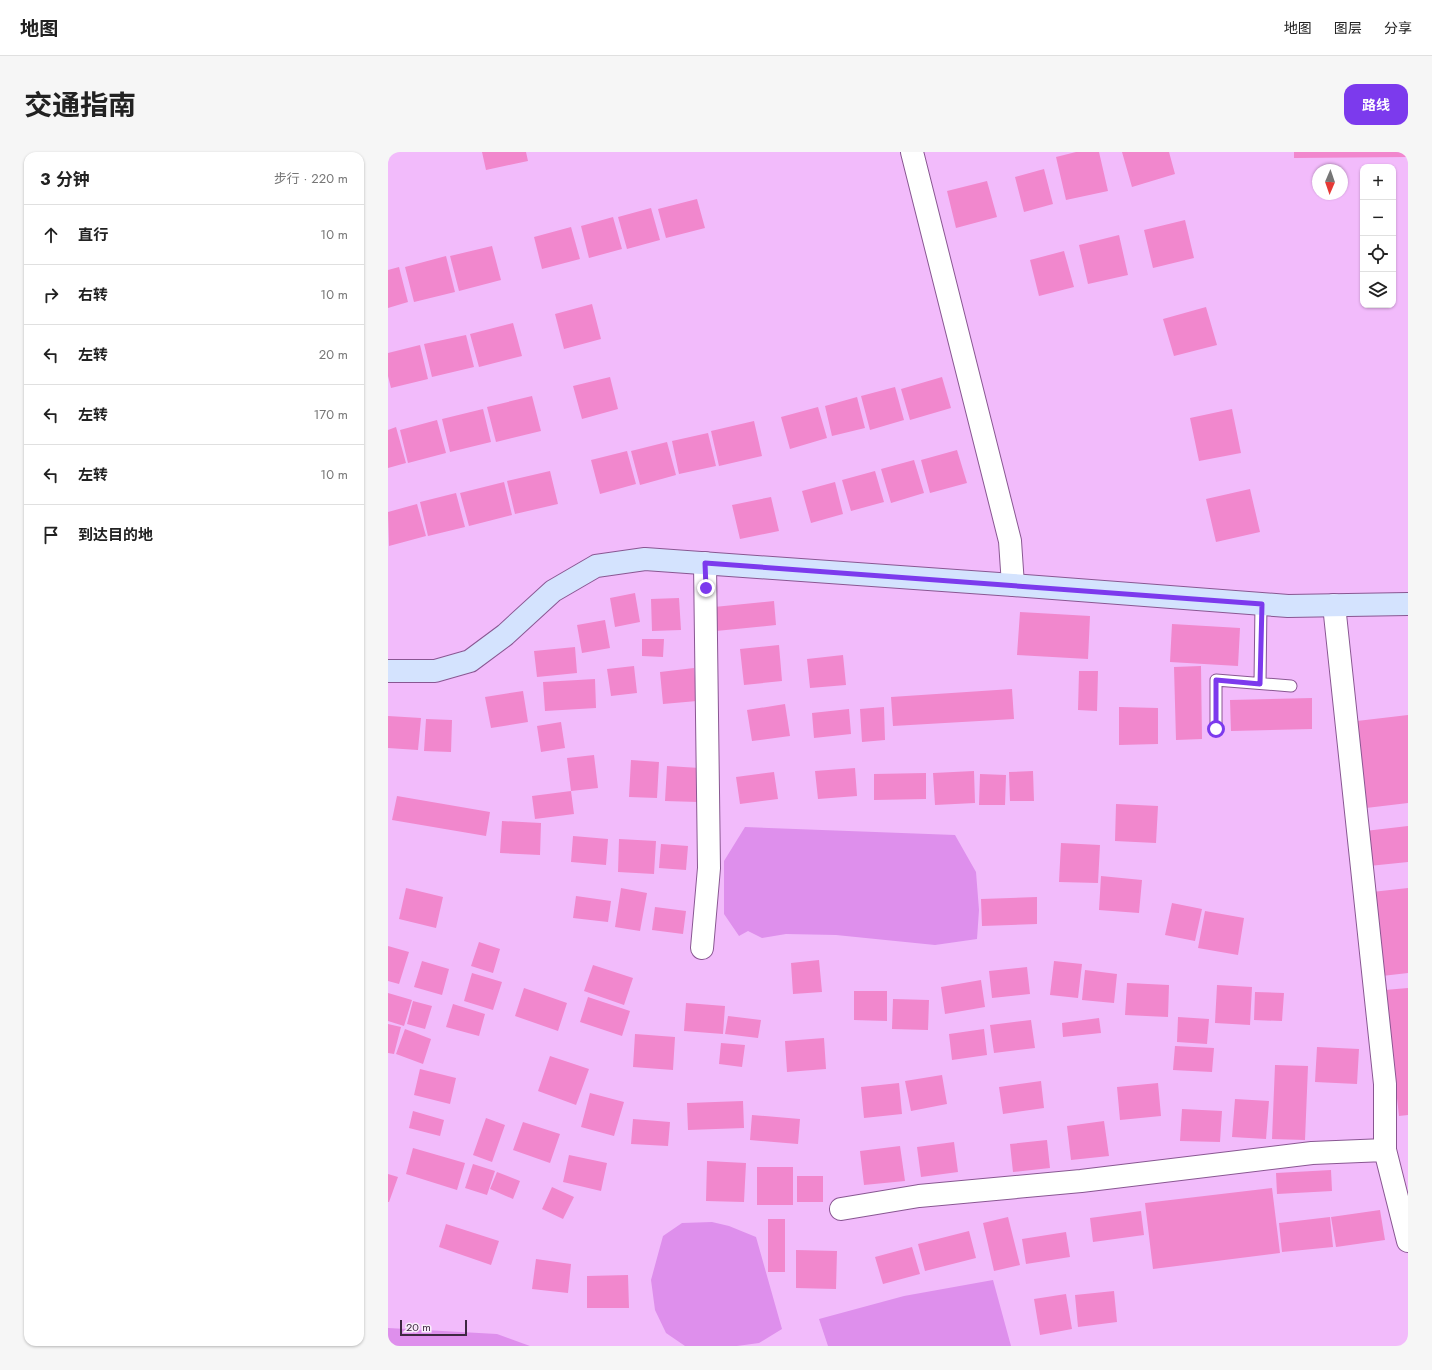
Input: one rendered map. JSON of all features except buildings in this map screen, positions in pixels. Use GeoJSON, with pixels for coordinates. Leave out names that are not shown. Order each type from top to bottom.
{"type":"FeatureCollection","features":[{"type":"Feature","properties":{"kind":"street"},"geometry":{"type":"LineString","coordinates":[[912,152],[1010,541],[1013,585]]}},
{"type":"Feature","properties":{"kind":"street"},"geometry":{"type":"LineString","coordinates":[[388,671],[434,671],[470,661],[505,635],[553,591],[596,566],[645,559],[1288,606],[1408,604]]}},
{"type":"Feature","properties":{"kind":"street"},"geometry":{"type":"LineString","coordinates":[[702,948],[709,868],[705,563]]}},
{"type":"Feature","properties":{"kind":"street"},"geometry":{"type":"LineString","coordinates":[[1334,605],[1385,1084],[1385,1150],[1408,1241]]}},
{"type":"Feature","properties":{"kind":"street"},"geometry":{"type":"LineString","coordinates":[[841,1208],[919,1196],[1081,1182],[1312,1153],[1385,1150]]}},
{"type":"Feature","properties":{"kind":"lane"},"geometry":{"type":"LineString","coordinates":[[1260,684],[1262,604]]}},
{"type":"Feature","properties":{"kind":"lane"},"geometry":{"type":"LineString","coordinates":[[1216,729],[1216,680],[1291,686]]}},
{"type":"Feature","properties":{"kind":"shaded area"},"geometry":{"type":"Polygon","coordinates":[[[745,827],[955,835],[976,872],[979,910],[977,939],[935,945],[836,935],[786,934],[762,938],[748,931],[739,936],[724,914],[724,861],[745,827]]]}},
{"type":"Feature","properties":{"kind":"shaded area"},"geometry":{"type":"Polygon","coordinates":[[[712,1222],[729,1226],[756,1237],[782,1329],[759,1343],[737,1346],[685,1346],[666,1333],[655,1310],[651,1280],[663,1236],[682,1223],[712,1222]]]}},
{"type":"Feature","properties":{"kind":"shaded area"},"geometry":{"type":"Polygon","coordinates":[[[993,1280],[1011,1346],[828,1346],[819,1319],[904,1296],[993,1280]]]}},
{"type":"Feature","properties":{"kind":"shaded area"},"geometry":{"type":"Polygon","coordinates":[[[388,1328],[497,1334],[530,1346],[388,1346],[388,1328]]]}},
{"type":"Feature","properties":{"kind":"route"},"geometry":{"type":"LineString","coordinates":[[706,588],[705,563],[1262,604],[1260,684],[1216,680],[1216,729]]}}]}
